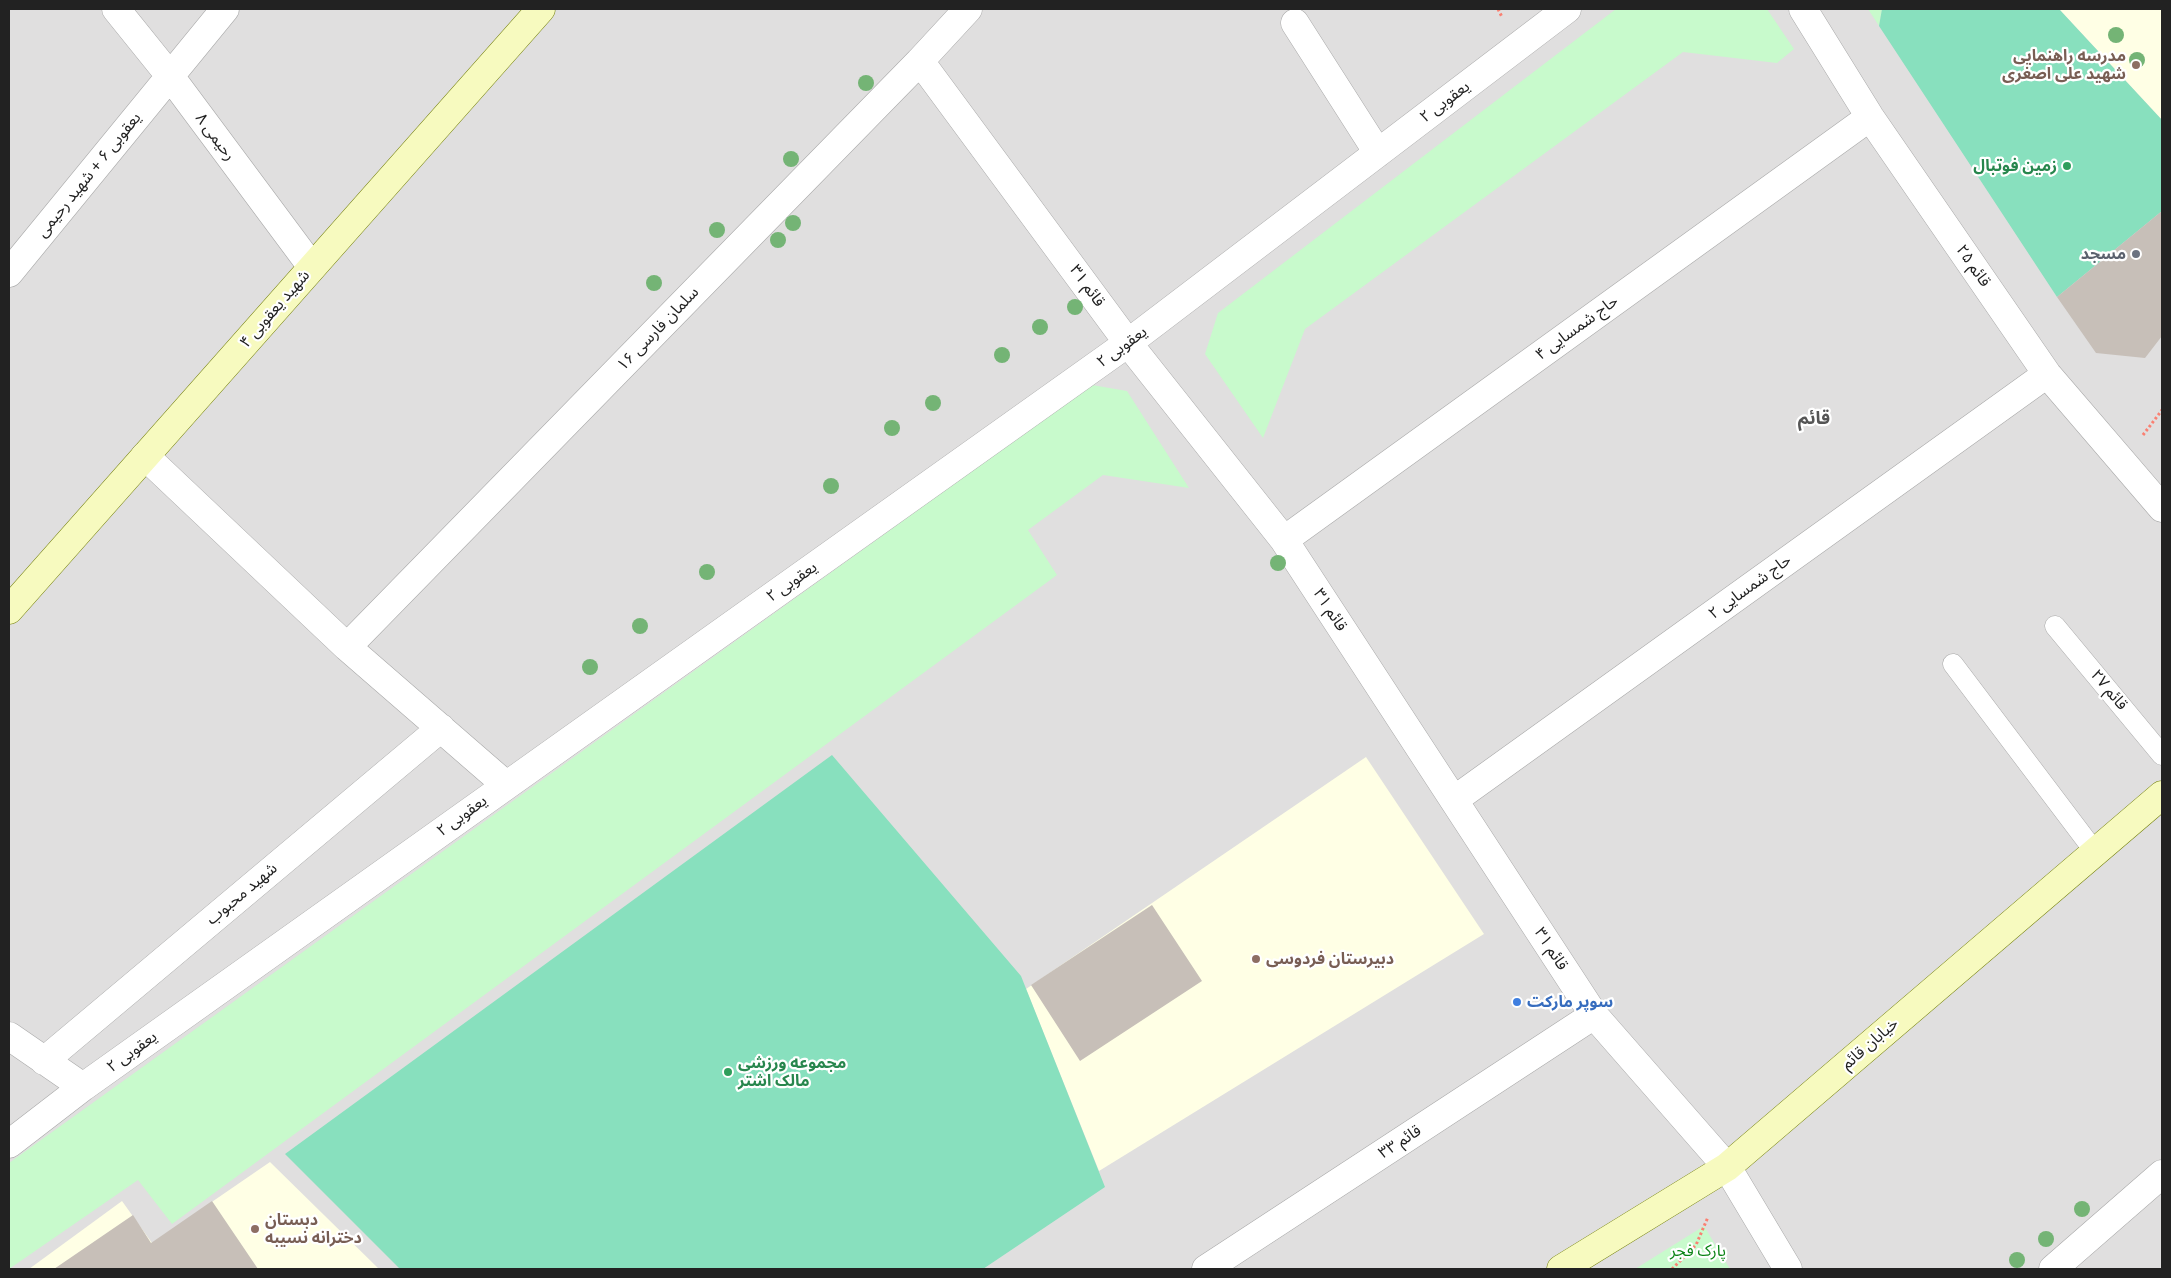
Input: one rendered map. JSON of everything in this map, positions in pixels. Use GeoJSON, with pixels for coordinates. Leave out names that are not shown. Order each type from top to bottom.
{"type":"FeatureCollection","features":[{"type":"Feature","properties":{"kind":"street","name":"رحیمی ۸"},"geometry":{"type":"LineString","coordinates":[[116,9],[170,76],[312,266]]}},
{"type":"Feature","properties":{"kind":"street","name":"یعقوبی ۶ + شهید رحیمی"},"geometry":{"type":"LineString","coordinates":[[9,273],[226,9]]}},
{"type":"Feature","properties":{"kind":"street","name":"شهید یعقوبی ۴"},"geometry":{"type":"LineString","coordinates":[[9,610],[541,9]]}},
{"type":"Feature","properties":{"kind":"street","name":"یعقوبی ۲"},"geometry":{"type":"LineString","coordinates":[[9,1144],[83,1087],[1128,343],[1567,9]]}},
{"type":"Feature","properties":{"kind":"street","name":"قائم ۲۵"},"geometry":{"type":"LineString","coordinates":[[1803,9],[1870,117],[2047,374],[2162,508]]}},
{"type":"Feature","properties":{"kind":"street","name":"سلمان فارسی ۱۶"},"geometry":{"type":"LineString","coordinates":[[347,647],[920,61],[952,15]]}},
{"type":"Feature","properties":{"kind":"street"},"geometry":{"type":"LineString","coordinates":[[1295,23],[1378,153]]}},
{"type":"Feature","properties":{"kind":"street","name":"قائم ۳۱"},"geometry":{"type":"LineString","coordinates":[[920,61],[1128,343],[1284,540],[1594,1015],[1727,1167],[1788,1269]]}},
{"type":"Feature","properties":{"kind":"street","name":"حاج شمسایی ۴"},"geometry":{"type":"LineString","coordinates":[[1284,540],[1870,117]]}},
{"type":"Feature","properties":{"kind":"street","name":"حاج شمسایی ۲"},"geometry":{"type":"LineString","coordinates":[[1454,800],[2047,374]]}},
{"type":"Feature","properties":{"kind":"street"},"geometry":{"type":"LineString","coordinates":[[145,456],[347,647],[506,785]]}},
{"type":"Feature","properties":{"kind":"street","name":"شهید محبوب"},"geometry":{"type":"LineString","coordinates":[[44,1061],[441,728]]}},
{"type":"Feature","properties":{"kind":"street","name":"خیابان قائم"},"geometry":{"type":"LineString","coordinates":[[1561,1269],[1727,1167],[2162,796]]}},
{"type":"Feature","properties":{"kind":"street","name":"قائم ۳۳"},"geometry":{"type":"LineString","coordinates":[[1206,1269],[1594,1015]]}},
{"type":"Feature","properties":{"kind":"street"},"geometry":{"type":"LineString","coordinates":[[9,1036],[83,1087]]}},
{"type":"Feature","properties":{"kind":"street"},"geometry":{"type":"LineString","coordinates":[[2054,1269],[2162,1174]]}},
{"type":"Feature","properties":{"kind":"lane","name":"قائم ۲۷"},"geometry":{"type":"LineString","coordinates":[[2056,626],[2162,755]]}},
{"type":"Feature","properties":{"kind":"lane"},"geometry":{"type":"LineString","coordinates":[[1953,664],[2095,852]]}},
{"type":"Feature","properties":{"kind":"shaded area"},"geometry":{"type":"Polygon","coordinates":[[[9,9],[2162,9],[2162,1269],[9,1269],[9,9]]]}},
{"type":"Feature","properties":{"kind":"shaded area","name":"مدرسه راهنمایی شهید علی اصغری"},"geometry":{"type":"Polygon","coordinates":[[[2059,9],[2162,9],[2162,120],[2059,9]]]}},
{"type":"Feature","properties":{"kind":"shaded area","name":"دبیرستان فردوسی"},"geometry":{"type":"Polygon","coordinates":[[[1366,757],[1484,934],[1099,1171],[1026,989],[1366,757]]]}},
{"type":"Feature","properties":{"kind":"shaded area","name":"دبستان دخترانه نسیبه"},"geometry":{"type":"Polygon","coordinates":[[[270,1162],[379,1269],[29,1269],[122,1201],[152,1243],[270,1162]]]}},
{"type":"Feature","properties":{"kind":"green space"},"geometry":{"type":"Polygon","coordinates":[[[1616,9],[1767,9],[1794,49],[1777,63],[1683,52],[1305,329],[1263,438],[1205,354],[1218,313],[1616,9]]]}},
{"type":"Feature","properties":{"kind":"green space"},"geometry":{"type":"Polygon","coordinates":[[[1868,9],[1882,9],[1879,26],[1868,9]]]}},
{"type":"Feature","properties":{"kind":"green space","name":"زمین فوتبال"},"geometry":{"type":"Polygon","coordinates":[[[1882,9],[2059,9],[2162,120],[2162,211],[2057,297],[1879,26],[1882,9]]]}},
{"type":"Feature","properties":{"kind":"green space"},"geometry":{"type":"Polygon","coordinates":[[[1092,385],[1127,391],[1189,488],[1103,475],[1028,530],[1057,575],[172,1224],[138,1180],[9,1269],[9,1163],[1092,385]]]}},
{"type":"Feature","properties":{"kind":"green space","name":"مجموعه ورزشی مالک اشتر"},"geometry":{"type":"Polygon","coordinates":[[[832,755],[1021,976],[1105,1187],[983,1269],[400,1269],[285,1154],[832,755]]]}},
{"type":"Feature","properties":{"kind":"green space","name":"پارک فجر"},"geometry":{"type":"Polygon","coordinates":[[[1704,1226],[1730,1269],[1635,1269],[1704,1226]]]}},
{"type":"Feature","properties":{"kind":"building","name":"مسجد"},"geometry":{"type":"Polygon","coordinates":[[[2162,211],[2162,336],[2145,358],[2096,353],[2057,297],[2162,211]]]}},
{"type":"Feature","properties":{"kind":"building"},"geometry":{"type":"Polygon","coordinates":[[[1152,905],[1202,981],[1080,1061],[1031,985],[1152,905]]]}},
{"type":"Feature","properties":{"kind":"building"},"geometry":{"type":"Polygon","coordinates":[[[212,1201],[258,1269],[54,1269],[133,1215],[151,1243],[212,1201]]]}},
{"type":"Feature","properties":{"kind":"place","name":"مدرسه راهنمایی شهید علی اصغری"},"geometry":{"type":"Point","coordinates":[2136,65]}},
{"type":"Feature","properties":{"kind":"place","name":"زمین فوتبال"},"geometry":{"type":"Point","coordinates":[2067,166]}},
{"type":"Feature","properties":{"kind":"place","name":"مسجد"},"geometry":{"type":"Point","coordinates":[2136,254]}},
{"type":"Feature","properties":{"kind":"place","name":"دبیرستان فردوسی"},"geometry":{"type":"Point","coordinates":[1256,959]}},
{"type":"Feature","properties":{"kind":"place","name":"سوپر مارکت"},"geometry":{"type":"Point","coordinates":[1517,1002]}},
{"type":"Feature","properties":{"kind":"place","name":"مجموعه ورزشی مالک اشتر"},"geometry":{"type":"Point","coordinates":[728,1072]}},
{"type":"Feature","properties":{"kind":"place","name":"دبستان دخترانه نسیبه"},"geometry":{"type":"Point","coordinates":[255,1229]}},
{"type":"Feature","properties":{"kind":"district","name":"قائم"},"geometry":{"type":"Point","coordinates":[1814,419]}}]}
